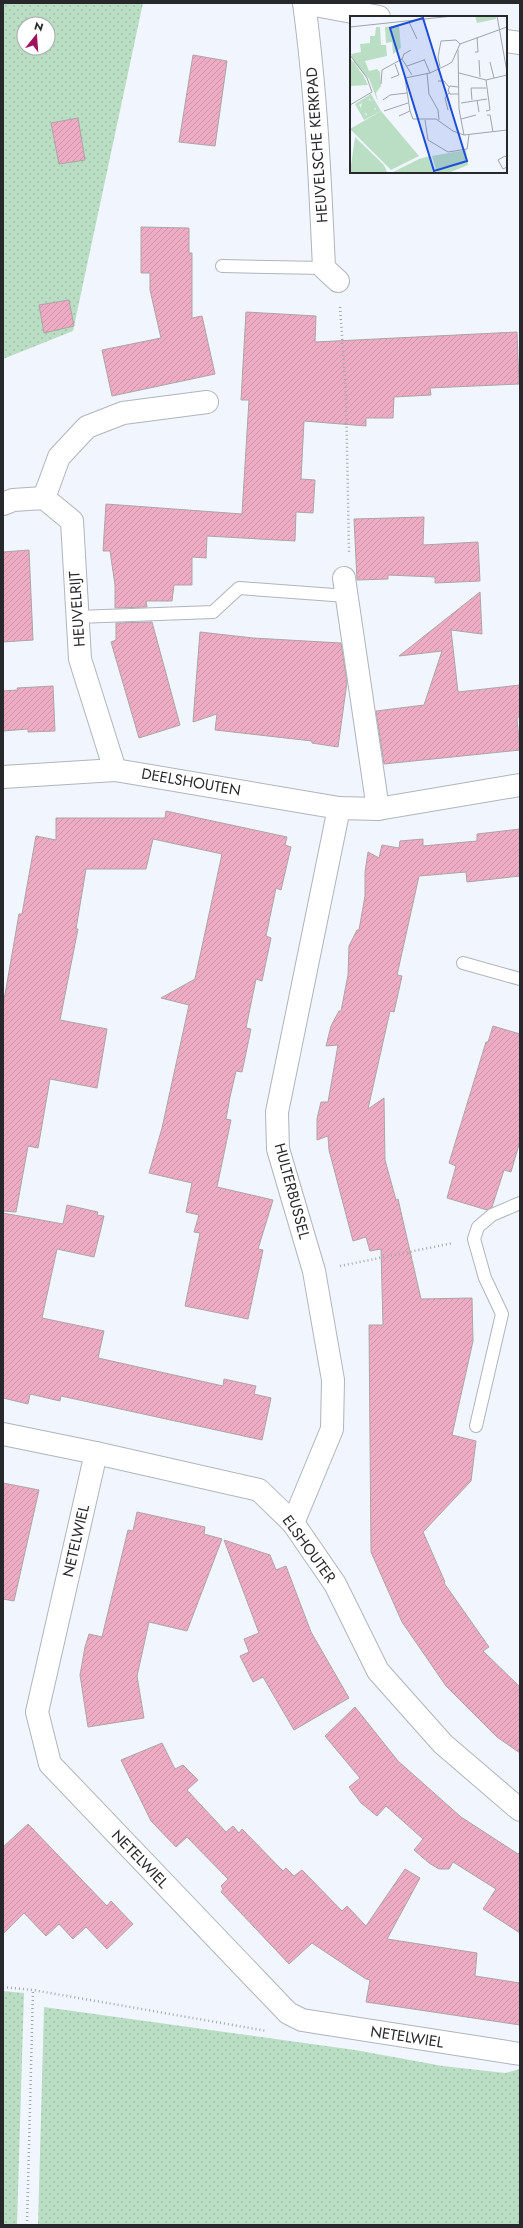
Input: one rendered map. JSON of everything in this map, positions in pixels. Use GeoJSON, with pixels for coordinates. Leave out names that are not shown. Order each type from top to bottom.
{"type":"FeatureCollection","features":[{"type":"Feature","properties":{"kind":"street"},"geometry":{"type":"LineString","coordinates":[[304,3],[374,16]]}},
{"type":"Feature","properties":{"kind":"street","name":"HEUVELSCHE KERKPAD"},"geometry":{"type":"LineString","coordinates":[[304,3],[312,67],[321,186],[331,274]]}},
{"type":"Feature","properties":{"kind":"street"},"geometry":{"type":"LineString","coordinates":[[507,41],[520,43]]}},
{"type":"Feature","properties":{"kind":"street"},"geometry":{"type":"LineString","coordinates":[[3,504],[13,500],[44,498],[59,457],[87,428],[123,413],[207,402]]}},
{"type":"Feature","properties":{"kind":"street","name":"HEUVELRIJT"},"geometry":{"type":"LineString","coordinates":[[44,498],[72,521],[80,659],[115,770]]}},
{"type":"Feature","properties":{"kind":"street"},"geometry":{"type":"LineString","coordinates":[[345,587],[378,809]]}},
{"type":"Feature","properties":{"kind":"street","name":"DEELSHOUTEN"},"geometry":{"type":"LineString","coordinates":[[3,776],[115,770],[339,808],[378,809],[520,785]]}},
{"type":"Feature","properties":{"kind":"street","name":"HULTERBUSSEL"},"geometry":{"type":"LineString","coordinates":[[293,1523],[332,1429],[333,1380],[314,1271],[278,1149],[277,1112],[339,808]]}},
{"type":"Feature","properties":{"kind":"street","name":"ELSHOUTER"},"geometry":{"type":"LineString","coordinates":[[3,1434],[96,1453],[259,1490],[293,1523],[335,1584],[378,1671],[444,1744],[520,1810]]}},
{"type":"Feature","properties":{"kind":"street","name":"NETELWIEL"},"geometry":{"type":"LineString","coordinates":[[96,1453],[37,1712],[50,1764],[288,2013],[302,2020],[520,2054]]}},
{"type":"Feature","properties":{"kind":"lane"},"geometry":{"type":"LineString","coordinates":[[222,266],[331,274]]}},
{"type":"Feature","properties":{"kind":"lane"},"geometry":{"type":"LineString","coordinates":[[77,617],[213,612],[239,588],[345,587]]}},
{"type":"Feature","properties":{"kind":"lane"},"geometry":{"type":"LineString","coordinates":[[463,963],[520,979]]}},
{"type":"Feature","properties":{"kind":"lane"},"geometry":{"type":"LineString","coordinates":[[476,1426],[502,1314],[485,1278],[474,1239],[478,1227],[492,1215],[520,1203]]}},
{"type":"Feature","properties":{"kind":"path"},"geometry":{"type":"LineString","coordinates":[[331,274],[346,394],[349,544],[345,587]]}},
{"type":"Feature","properties":{"kind":"path"},"geometry":{"type":"LineString","coordinates":[[314,1271],[474,1239]]}},
{"type":"Feature","properties":{"kind":"path"},"geometry":{"type":"LineString","coordinates":[[3,1987],[33,1990],[293,2036],[302,2020]]}},
{"type":"Feature","properties":{"kind":"path"},"geometry":{"type":"LineString","coordinates":[[27,2225],[33,1990]]}},
{"type":"Feature","properties":{"kind":"green space"},"geometry":{"type":"Polygon","coordinates":[[[3,3],[143,3],[73,331],[3,359],[3,3]]]}},
{"type":"Feature","properties":{"kind":"green space"},"geometry":{"type":"Polygon","coordinates":[[[3,1991],[24,1993],[17,2225],[3,2225],[3,1991]]]}},
{"type":"Feature","properties":{"kind":"green space"},"geometry":{"type":"Polygon","coordinates":[[[44,2007],[355,2050],[443,2066],[505,2073],[520,2069],[520,2225],[38,2225],[44,2007]]]}},
{"type":"Feature","properties":{"kind":"building"},"geometry":{"type":"Polygon","coordinates":[[[193,55],[227,61],[215,146],[179,142],[193,55]]]}},
{"type":"Feature","properties":{"kind":"building"},"geometry":{"type":"Polygon","coordinates":[[[78,118],[85,160],[59,164],[51,123],[78,118]]]}},
{"type":"Feature","properties":{"kind":"building"},"geometry":{"type":"Polygon","coordinates":[[[141,227],[189,228],[189,253],[192,253],[192,318],[202,316],[215,374],[112,396],[102,350],[161,338],[150,290],[150,273],[141,273],[141,227]]]}},
{"type":"Feature","properties":{"kind":"building"},"geometry":{"type":"Polygon","coordinates":[[[69,300],[74,326],[44,333],[39,305],[69,300]]]}},
{"type":"Feature","properties":{"kind":"building"},"geometry":{"type":"Polygon","coordinates":[[[246,312],[316,316],[315,342],[517,332],[519,384],[430,388],[431,395],[394,397],[393,418],[366,418],[366,426],[304,421],[301,479],[315,480],[313,513],[296,512],[295,541],[207,536],[206,558],[192,557],[192,585],[174,585],[172,601],[146,601],[147,607],[115,608],[115,585],[110,551],[103,551],[106,504],[242,514],[249,400],[241,400],[246,312]]]}},
{"type":"Feature","properties":{"kind":"building"},"geometry":{"type":"Polygon","coordinates":[[[424,517],[423,545],[478,542],[480,581],[435,583],[435,577],[388,575],[388,579],[357,580],[354,519],[424,517]]]}},
{"type":"Feature","properties":{"kind":"building"},"geometry":{"type":"Polygon","coordinates":[[[29,550],[33,640],[3,642],[3,552],[29,550]]]}},
{"type":"Feature","properties":{"kind":"building"},"geometry":{"type":"Polygon","coordinates":[[[480,592],[482,634],[451,630],[458,692],[520,685],[520,715],[517,719],[520,750],[384,764],[376,711],[424,705],[442,651],[399,656],[480,592]]]}},
{"type":"Feature","properties":{"kind":"building"},"geometry":{"type":"Polygon","coordinates":[[[152,622],[180,725],[139,738],[111,642],[116,640],[116,623],[152,622]]]}},
{"type":"Feature","properties":{"kind":"building"},"geometry":{"type":"Polygon","coordinates":[[[200,632],[253,638],[341,643],[347,682],[338,747],[312,743],[312,741],[215,730],[217,714],[193,722],[200,632]]]}},
{"type":"Feature","properties":{"kind":"building"},"geometry":{"type":"Polygon","coordinates":[[[53,686],[55,731],[28,732],[28,729],[3,731],[3,691],[18,690],[17,688],[53,686]]]}},
{"type":"Feature","properties":{"kind":"building"},"geometry":{"type":"Polygon","coordinates":[[[166,811],[287,837],[285,845],[291,847],[281,890],[276,888],[266,936],[271,938],[262,981],[256,979],[246,1028],[251,1029],[242,1072],[236,1071],[230,1097],[226,1119],[231,1120],[217,1187],[273,1200],[258,1249],[263,1250],[248,1319],[185,1306],[200,1233],[194,1232],[199,1215],[186,1212],[192,1183],[149,1173],[162,1128],[189,1005],[161,998],[195,979],[222,854],[153,839],[146,869],[86,869],[76,929],[78,929],[60,1020],[107,1029],[97,1088],[50,1079],[38,1148],[28,1146],[16,1212],[3,1211],[3,1006],[19,914],[22,914],[36,836],[56,840],[56,818],[165,818],[166,811]]]}},
{"type":"Feature","properties":{"kind":"building"},"geometry":{"type":"Polygon","coordinates":[[[520,829],[520,876],[467,882],[466,872],[419,876],[397,975],[402,976],[394,1012],[390,1011],[368,1109],[384,1098],[385,1160],[396,1200],[398,1199],[421,1299],[472,1298],[473,1341],[452,1435],[476,1441],[471,1481],[423,1532],[445,1582],[444,1583],[489,1647],[483,1651],[520,1687],[520,1753],[497,1737],[446,1686],[402,1622],[371,1552],[369,1325],[383,1325],[381,1249],[370,1251],[366,1237],[353,1241],[329,1150],[328,1136],[317,1140],[317,1119],[321,1102],[328,1102],[338,1045],[326,1046],[331,1026],[339,1011],[341,1011],[348,975],[349,946],[357,930],[359,930],[365,896],[365,872],[368,852],[379,858],[382,845],[399,848],[400,841],[423,839],[423,846],[477,841],[477,834],[520,829]]]}},
{"type":"Feature","properties":{"kind":"building"},"geometry":{"type":"Polygon","coordinates":[[[493,1026],[520,1034],[520,1141],[511,1172],[504,1170],[492,1207],[487,1210],[447,1198],[456,1166],[449,1163],[486,1042],[488,1042],[493,1026]]]}},
{"type":"Feature","properties":{"kind":"building"},"geometry":{"type":"Polygon","coordinates":[[[67,1205],[98,1212],[97,1215],[104,1216],[94,1257],[57,1249],[42,1318],[104,1331],[98,1358],[223,1386],[224,1379],[256,1386],[254,1394],[271,1398],[262,1440],[61,1396],[60,1401],[30,1394],[28,1404],[3,1398],[3,1213],[63,1224],[67,1205]]]}},
{"type":"Feature","properties":{"kind":"building"},"geometry":{"type":"Polygon","coordinates":[[[3,1483],[39,1490],[14,1601],[3,1599],[3,1483]]]}},
{"type":"Feature","properties":{"kind":"building"},"geometry":{"type":"Polygon","coordinates":[[[137,1512],[205,1527],[204,1534],[222,1539],[187,1631],[149,1622],[137,1676],[144,1718],[88,1727],[80,1675],[85,1647],[89,1634],[102,1637],[128,1530],[133,1531],[137,1512]]]}},
{"type":"Feature","properties":{"kind":"building"},"geometry":{"type":"Polygon","coordinates":[[[224,1540],[270,1555],[276,1570],[286,1566],[311,1632],[349,1698],[294,1730],[263,1677],[253,1682],[240,1656],[249,1652],[244,1639],[259,1633],[224,1540]]]}},
{"type":"Feature","properties":{"kind":"building"},"geometry":{"type":"Polygon","coordinates":[[[355,1707],[398,1761],[461,1817],[518,1854],[520,1852],[520,1933],[483,1909],[496,1889],[453,1862],[449,1869],[439,1869],[429,1863],[414,1850],[423,1839],[386,1806],[377,1816],[361,1803],[349,1787],[360,1778],[325,1736],[355,1707]]]}},
{"type":"Feature","properties":{"kind":"building"},"geometry":{"type":"Polygon","coordinates":[[[162,1743],[175,1769],[183,1765],[198,1780],[187,1790],[226,1832],[233,1826],[239,1833],[242,1829],[283,1871],[286,1868],[294,1876],[302,1870],[342,1911],[347,1906],[366,1926],[405,1869],[420,1878],[387,1939],[477,1953],[475,1976],[520,1983],[520,2025],[366,2002],[370,1980],[366,1979],[312,1943],[289,1964],[221,1892],[223,1889],[221,1886],[228,1879],[187,1837],[176,1847],[151,1821],[121,1760],[162,1743]]]}},
{"type":"Feature","properties":{"kind":"building"},"geometry":{"type":"Polygon","coordinates":[[[28,1824],[107,1906],[111,1901],[133,1924],[107,1949],[86,1927],[73,1939],[59,1924],[46,1936],[24,1913],[3,1934],[3,1847],[28,1824]]]}}]}
